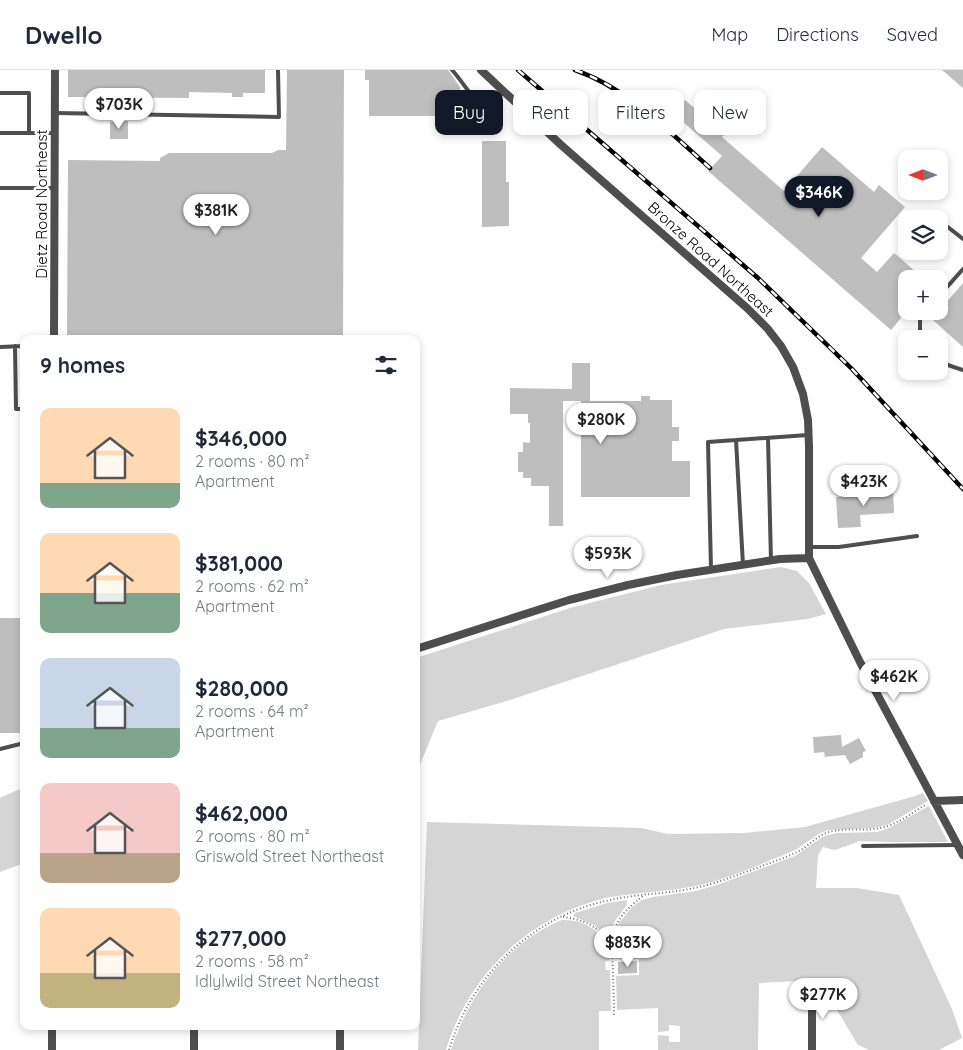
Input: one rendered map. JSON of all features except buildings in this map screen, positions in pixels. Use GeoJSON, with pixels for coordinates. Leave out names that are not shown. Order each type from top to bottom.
{"type":"FeatureCollection","features":[{"type":"Feature","properties":{"kind":"street","name":"Dietz Road Northeast"},"geometry":{"type":"LineString","coordinates":[[54,335],[55,70]]}},
{"type":"Feature","properties":{"kind":"street","name":"Bronze Road Northeast"},"geometry":{"type":"LineString","coordinates":[[481,70],[560,144],[747,308],[767,328],[781,346],[794,367],[806,403],[809,558]]}},
{"type":"Feature","properties":{"kind":"street"},"geometry":{"type":"LineString","coordinates":[[420,648],[569,600],[628,585],[743,565],[809,558],[860,662],[963,856]]}},
{"type":"Feature","properties":{"kind":"street"},"geometry":{"type":"LineString","coordinates":[[934,801],[963,800]]}},
{"type":"Feature","properties":{"kind":"street"},"geometry":{"type":"LineString","coordinates":[[812,989],[812,1050]]}},
{"type":"Feature","properties":{"kind":"street"},"geometry":{"type":"LineString","coordinates":[[52,1030],[52,1050]]}},
{"type":"Feature","properties":{"kind":"street"},"geometry":{"type":"LineString","coordinates":[[194,1030],[194,1050]]}},
{"type":"Feature","properties":{"kind":"street"},"geometry":{"type":"LineString","coordinates":[[340,1030],[340,1050]]}},
{"type":"Feature","properties":{"kind":"lane"},"geometry":{"type":"LineString","coordinates":[[54,113],[279,117],[278,70]]}},
{"type":"Feature","properties":{"kind":"lane"},"geometry":{"type":"LineString","coordinates":[[452,70],[464,82],[476,102],[486,107],[504,92]]}},
{"type":"Feature","properties":{"kind":"lane"},"geometry":{"type":"LineString","coordinates":[[0,93],[29,93],[29,133]]}},
{"type":"Feature","properties":{"kind":"lane"},"geometry":{"type":"LineString","coordinates":[[0,133],[54,133]]}},
{"type":"Feature","properties":{"kind":"lane"},"geometry":{"type":"LineString","coordinates":[[0,188],[54,188]]}},
{"type":"Feature","properties":{"kind":"lane"},"geometry":{"type":"LineString","coordinates":[[948,227],[963,239]]}},
{"type":"Feature","properties":{"kind":"lane"},"geometry":{"type":"LineString","coordinates":[[948,286],[963,270]]}},
{"type":"Feature","properties":{"kind":"lane"},"geometry":{"type":"LineString","coordinates":[[15,346],[16,409],[20,409]]}},
{"type":"Feature","properties":{"kind":"lane"},"geometry":{"type":"LineString","coordinates":[[0,347],[20,346]]}},
{"type":"Feature","properties":{"kind":"lane"},"geometry":{"type":"LineString","coordinates":[[948,365],[963,370]]}},
{"type":"Feature","properties":{"kind":"lane"},"geometry":{"type":"LineString","coordinates":[[711,570],[708,442],[808,435]]}},
{"type":"Feature","properties":{"kind":"lane"},"geometry":{"type":"LineString","coordinates":[[768,438],[771,561]]}},
{"type":"Feature","properties":{"kind":"lane"},"geometry":{"type":"LineString","coordinates":[[736,440],[743,565]]}},
{"type":"Feature","properties":{"kind":"lane"},"geometry":{"type":"LineString","coordinates":[[809,547],[839,547],[917,536]]}},
{"type":"Feature","properties":{"kind":"lane"},"geometry":{"type":"LineString","coordinates":[[0,749],[20,744]]}},
{"type":"Feature","properties":{"kind":"lane"},"geometry":{"type":"LineString","coordinates":[[863,846],[958,845]]}},
{"type":"Feature","properties":{"kind":"path"},"geometry":{"type":"LineString","coordinates":[[448,1050],[465,1008],[493,969],[508,953],[529,936],[561,917],[610,900],[712,884],[788,856],[825,833],[870,830],[890,826],[934,801]]}},
{"type":"Feature","properties":{"kind":"path"},"geometry":{"type":"LineString","coordinates":[[614,1015],[612,934],[617,922],[629,907],[644,895]]}},
{"type":"Feature","properties":{"kind":"path"},"geometry":{"type":"LineString","coordinates":[[561,917],[574,918],[595,928],[604,936],[611,949]]}},
{"type":"Feature","properties":{"kind":"shaded area"},"geometry":{"type":"Polygon","coordinates":[[[781,567],[797,571],[809,583],[826,614],[808,619],[724,629],[510,700],[438,721],[420,765],[420,657],[570,608],[661,585],[781,567]]]}},
{"type":"Feature","properties":{"kind":"shaded area"},"geometry":{"type":"Polygon","coordinates":[[[20,789],[20,864],[0,872],[0,798],[20,789]]]}},
{"type":"Feature","properties":{"kind":"shaded area"},"geometry":{"type":"Polygon","coordinates":[[[923,793],[928,801],[887,825],[874,828],[828,830],[820,833],[797,849],[722,879],[665,891],[606,898],[578,907],[552,919],[528,934],[486,974],[470,997],[456,1023],[446,1050],[418,1050],[427,822],[641,828],[668,834],[743,833],[805,827],[923,793]]]}},
{"type":"Feature","properties":{"kind":"shaded area"},"geometry":{"type":"Polygon","coordinates":[[[929,806],[948,842],[860,841],[835,850],[823,847],[818,855],[816,888],[857,888],[899,895],[952,1009],[962,1038],[939,1050],[869,1050],[858,1045],[819,980],[759,983],[758,1050],[658,1050],[658,1035],[669,1036],[669,1042],[680,1042],[680,1026],[669,1025],[669,1031],[658,1032],[658,1008],[617,1010],[616,976],[639,975],[639,959],[615,959],[614,937],[619,923],[632,907],[642,900],[696,891],[717,885],[795,856],[824,836],[837,833],[877,832],[889,828],[929,806]]]}},
{"type":"Feature","properties":{"kind":"shaded area"},"geometry":{"type":"Polygon","coordinates":[[[627,900],[627,905],[615,921],[608,938],[596,926],[573,916],[575,913],[607,903],[627,900]]]}},
{"type":"Feature","properties":{"kind":"shaded area"},"geometry":{"type":"Polygon","coordinates":[[[562,920],[580,922],[595,930],[605,943],[608,951],[610,960],[605,961],[606,970],[610,970],[611,1011],[599,1011],[599,1050],[451,1050],[468,1010],[492,973],[524,942],[562,920]]]}},
{"type":"Feature","properties":{"kind":"railway"},"geometry":{"type":"LineString","coordinates":[[518,70],[758,278],[852,369],[963,489]]}},
{"type":"Feature","properties":{"kind":"railway"},"geometry":{"type":"LineString","coordinates":[[575,70],[613,88],[630,99],[710,168]]}}]}
